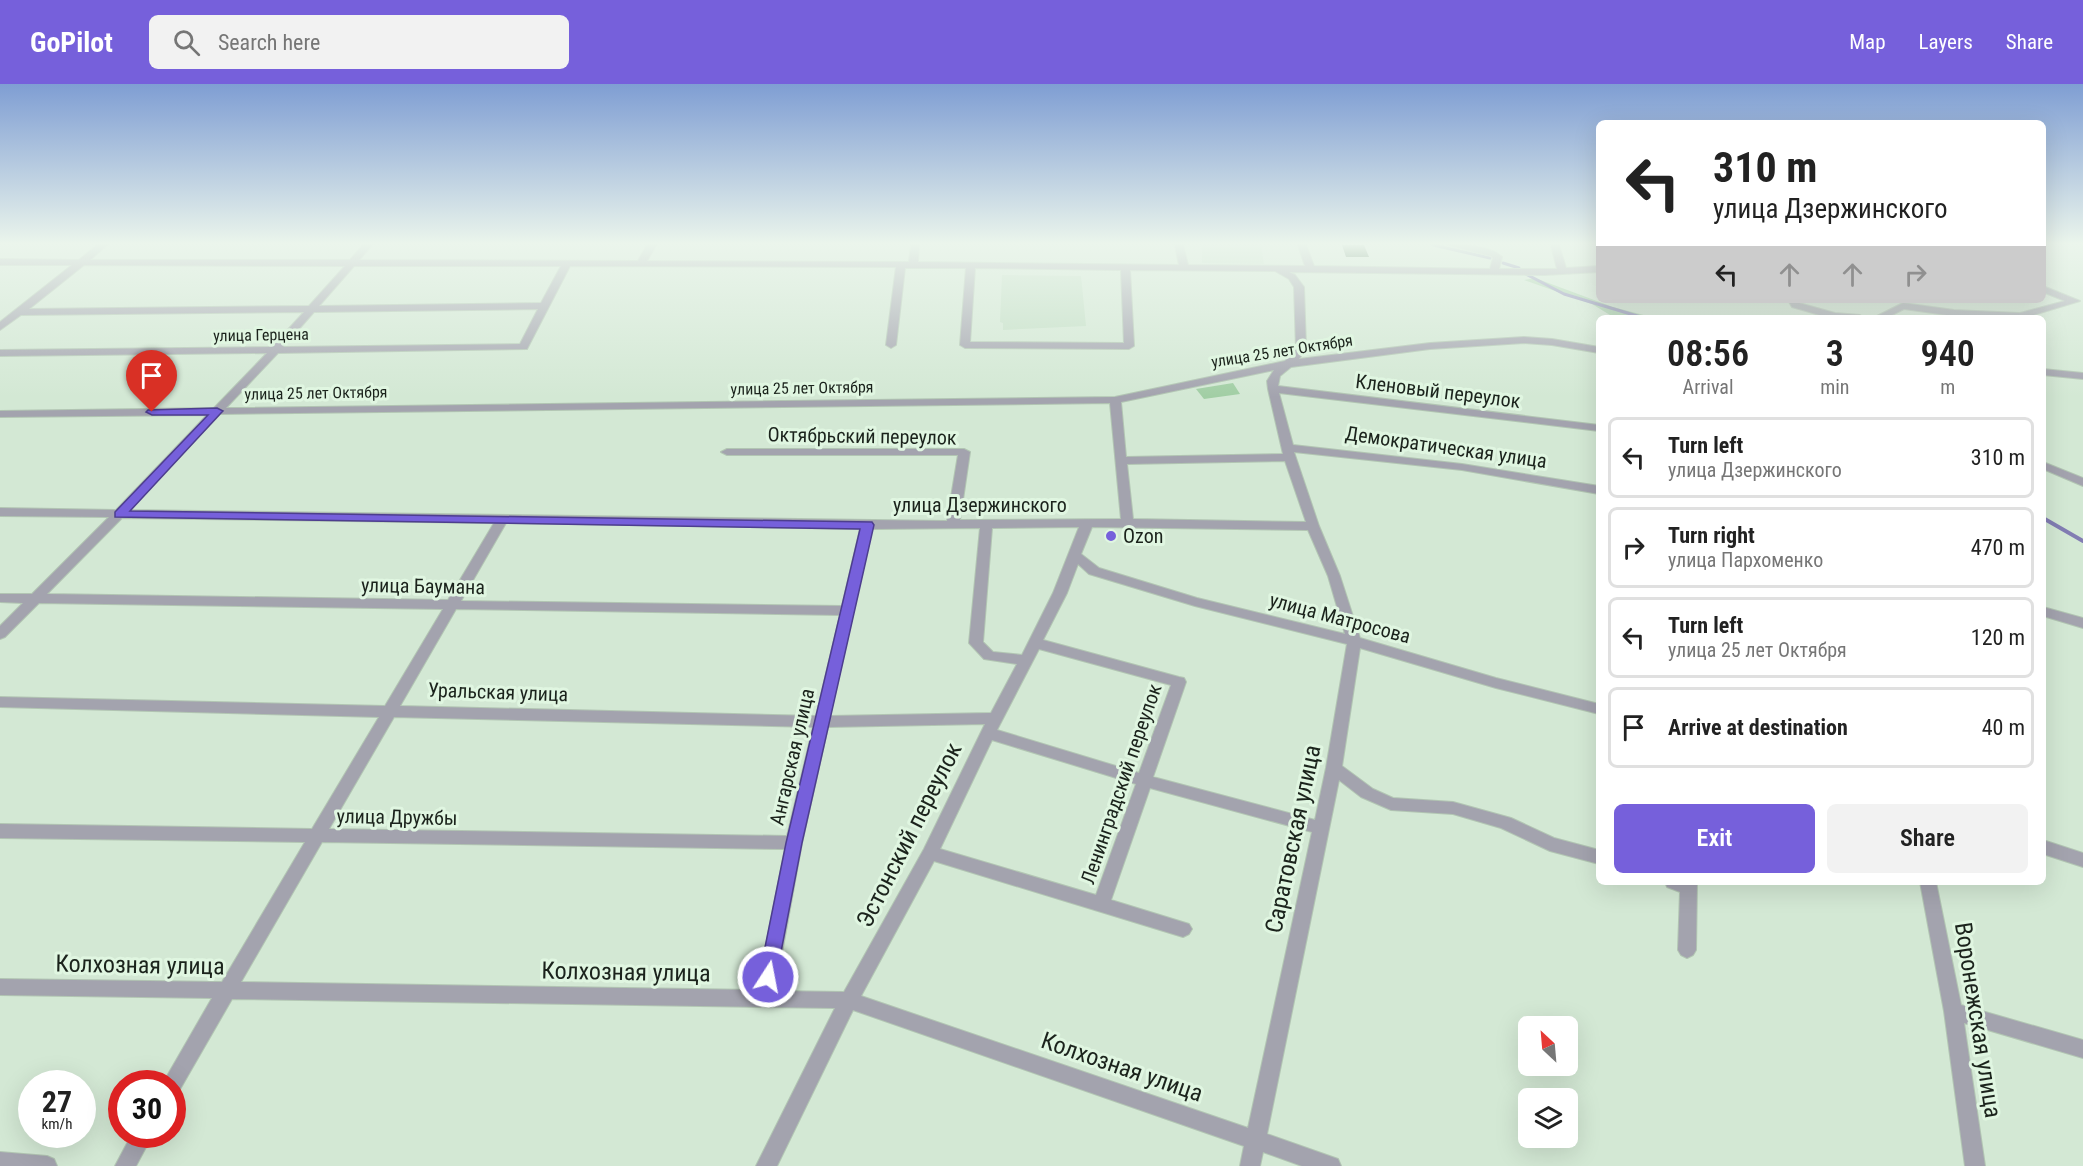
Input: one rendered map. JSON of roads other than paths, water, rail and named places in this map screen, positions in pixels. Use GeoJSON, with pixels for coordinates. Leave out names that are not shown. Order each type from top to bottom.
{"type":"FeatureCollection","features":[{"type":"Feature","properties":{"kind":"street"},"geometry":{"type":"LineString","coordinates":[[0,327],[40,295]]}},
{"type":"Feature","properties":{"kind":"street"},"geometry":{"type":"LineString","coordinates":[[0,634],[119,514],[324,295]]}},
{"type":"Feature","properties":{"kind":"street"},"geometry":{"type":"LineString","coordinates":[[20,312],[545,306],[550,295]]}},
{"type":"Feature","properties":{"kind":"street"},"geometry":{"type":"LineString","coordinates":[[891,345],[897,295]]}},
{"type":"Feature","properties":{"kind":"street"},"geometry":{"type":"LineString","coordinates":[[968,295],[964,345],[1129,346],[1126,295]]}},
{"type":"Feature","properties":{"kind":"street"},"geometry":{"type":"LineString","coordinates":[[1273,389],[1272,380],[1300,352],[1299,295]]}},
{"type":"Feature","properties":{"kind":"street"},"geometry":{"type":"LineString","coordinates":[[2061,295],[2079,302]]}},
{"type":"Feature","properties":{"kind":"street"},"geometry":{"type":"LineString","coordinates":[[2024,315],[2079,302]]}},
{"type":"Feature","properties":{"kind":"street"},"geometry":{"type":"LineString","coordinates":[[1794,303],[1831,315]]}},
{"type":"Feature","properties":{"kind":"street","name":"улица Герцена"},"geometry":{"type":"LineString","coordinates":[[0,353],[523,347],[545,306]]}},
{"type":"Feature","properties":{"kind":"street"},"geometry":{"type":"LineString","coordinates":[[1884,315],[1903,306],[1954,313],[1998,315]]}},
{"type":"Feature","properties":{"kind":"street","name":"улица 25 лет Октября"},"geometry":{"type":"LineString","coordinates":[[0,414],[1115,400],[1286,364],[1430,346],[1524,340],[1552,342],[1596,350]]}},
{"type":"Feature","properties":{"kind":"street"},"geometry":{"type":"LineString","coordinates":[[2046,372],[2083,376]]}},
{"type":"Feature","properties":{"kind":"street","name":"Кленовый переулок"},"geometry":{"type":"LineString","coordinates":[[1273,389],[1596,428]]}},
{"type":"Feature","properties":{"kind":"street","name":"Саратовская улица"},"geometry":{"type":"LineString","coordinates":[[1250,1166],[1334,768],[1354,641],[1334,576],[1313,526],[1288,453],[1273,389]]}},
{"type":"Feature","properties":{"kind":"street"},"geometry":{"type":"LineString","coordinates":[[1115,400],[1126,523]]}},
{"type":"Feature","properties":{"kind":"street","name":"Октябрьский переулок"},"geometry":{"type":"LineString","coordinates":[[727,453],[964,452],[953,524]]}},
{"type":"Feature","properties":{"kind":"street","name":"Демократическая улица"},"geometry":{"type":"LineString","coordinates":[[1121,461],[1288,453],[1462,467],[1596,489]]}},
{"type":"Feature","properties":{"kind":"street"},"geometry":{"type":"LineString","coordinates":[[2046,466],[2083,482]]}},
{"type":"Feature","properties":{"kind":"street","name":"улица Дзержинского"},"geometry":{"type":"LineString","coordinates":[[0,512],[867,525],[1126,523],[1313,526]]}},
{"type":"Feature","properties":{"kind":"street"},"geometry":{"type":"LineString","coordinates":[[180,1070],[501,521]]}},
{"type":"Feature","properties":{"kind":"street"},"geometry":{"type":"LineString","coordinates":[[986,524],[976,643],[989,656],[1026,660]]}},
{"type":"Feature","properties":{"kind":"street","name":"Эстонский переулок"},"geometry":{"type":"LineString","coordinates":[[766,1166],[849,1000],[930,853],[1035,643],[1076,556],[1087,524]]}},
{"type":"Feature","properties":{"kind":"street","name":"Ангарская улица"},"geometry":{"type":"LineString","coordinates":[[764,1000],[794,843],[867,525]]}},
{"type":"Feature","properties":{"kind":"street","name":"улица Матросова"},"geometry":{"type":"LineString","coordinates":[[1076,556],[1083,564],[1107,576],[1195,602],[1354,641],[1496,683],[1596,708]]}},
{"type":"Feature","properties":{"kind":"street","name":"улица Баумана"},"geometry":{"type":"LineString","coordinates":[[0,598],[846,612]]}},
{"type":"Feature","properties":{"kind":"street"},"geometry":{"type":"LineString","coordinates":[[2046,611],[2083,623]]}},
{"type":"Feature","properties":{"kind":"street","name":"Ленинградский переулок"},"geometry":{"type":"LineString","coordinates":[[1035,643],[1179,682],[1146,782],[1101,904]]}},
{"type":"Feature","properties":{"kind":"street","name":"Уральская улица"},"geometry":{"type":"LineString","coordinates":[[0,702],[992,726],[1146,782],[1320,828]]}},
{"type":"Feature","properties":{"kind":"street"},"geometry":{"type":"LineString","coordinates":[[1334,768],[1367,793],[1391,804],[1453,808],[1505,824],[1550,844],[1596,856]]}},
{"type":"Feature","properties":{"kind":"street","name":"улица Дружбы"},"geometry":{"type":"LineString","coordinates":[[0,831],[794,843]]}},
{"type":"Feature","properties":{"kind":"street"},"geometry":{"type":"LineString","coordinates":[[2046,848],[2083,860]]}},
{"type":"Feature","properties":{"kind":"street","name":"Ленинградский переулок"},"geometry":{"type":"LineString","coordinates":[[930,853],[1183,929]]}},
{"type":"Feature","properties":{"kind":"street"},"geometry":{"type":"LineString","coordinates":[[1684,885],[1687,950]]}},
{"type":"Feature","properties":{"kind":"street","name":"Воронежская улица"},"geometry":{"type":"LineString","coordinates":[[1929,885],[1953,1011],[1975,1166]]}},
{"type":"Feature","properties":{"kind":"street","name":"Колхозная улица"},"geometry":{"type":"LineString","coordinates":[[0,987],[849,1000],[1331,1166]]}},
{"type":"Feature","properties":{"kind":"street"},"geometry":{"type":"LineString","coordinates":[[1953,1011],[2083,1049]]}},
{"type":"Feature","properties":{"kind":"street"},"geometry":{"type":"LineString","coordinates":[[125,1166],[135,1148]]}},
{"type":"Feature","properties":{"kind":"street"},"geometry":{"type":"LineString","coordinates":[[0,1162],[46,1166]]}},
{"type":"Feature","properties":{"kind":"waterway"},"geometry":{"type":"LineString","coordinates":[[1569,295],[1634,315]]}},
{"type":"Feature","properties":{"kind":"waterway"},"geometry":{"type":"LineString","coordinates":[[2046,520],[2083,541]]}},
{"type":"Feature","properties":{"kind":"place","name":"Ozon"},"geometry":{"type":"Point","coordinates":[1111,536]}}]}
